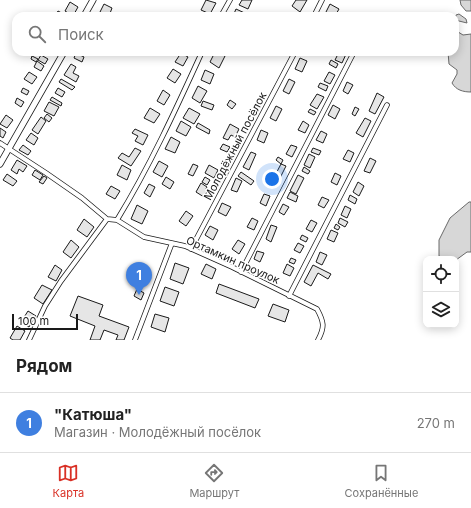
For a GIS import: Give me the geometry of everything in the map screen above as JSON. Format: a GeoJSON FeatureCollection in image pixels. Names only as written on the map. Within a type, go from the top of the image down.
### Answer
{"type":"FeatureCollection","features":[{"type":"Feature","properties":{"kind":"street"},"geometry":{"type":"LineString","coordinates":[[86,12],[94,0]]}},
{"type":"Feature","properties":{"kind":"street"},"geometry":{"type":"LineString","coordinates":[[223,12],[230,0]]}},
{"type":"Feature","properties":{"kind":"street"},"geometry":{"type":"LineString","coordinates":[[316,12],[322,0]]}},
{"type":"Feature","properties":{"kind":"street"},"geometry":{"type":"LineString","coordinates":[[0,164],[62,56]]}},
{"type":"Feature","properties":{"kind":"street"},"geometry":{"type":"LineString","coordinates":[[117,220],[133,195],[165,132],[200,56]]}},
{"type":"Feature","properties":{"kind":"street","name":"Молодёжный посёлок"},"geometry":{"type":"LineString","coordinates":[[191,249],[293,56]]}},
{"type":"Feature","properties":{"kind":"street"},"geometry":{"type":"LineString","coordinates":[[241,272],[352,56]]}},
{"type":"Feature","properties":{"kind":"street"},"geometry":{"type":"LineString","coordinates":[[289,296],[387,106]]}},
{"type":"Feature","properties":{"kind":"street"},"geometry":{"type":"LineString","coordinates":[[0,144],[82,198],[107,219],[60,281],[45,306],[29,340]]}},
{"type":"Feature","properties":{"kind":"street","name":"Ортамкин проулок"},"geometry":{"type":"LineString","coordinates":[[107,219],[117,220],[144,238],[172,243],[191,249],[317,309],[323,319],[323,330],[318,340]]}},
{"type":"Feature","properties":{"kind":"street"},"geometry":{"type":"LineString","coordinates":[[136,340],[172,243]]}},
{"type":"Feature","properties":{"kind":"shaded area"},"geometry":{"type":"Polygon","coordinates":[[[460,0],[471,0],[471,11],[466,11],[461,5],[460,0]]]}},
{"type":"Feature","properties":{"kind":"shaded area"},"geometry":{"type":"Polygon","coordinates":[[[459,14],[466,19],[467,23],[459,21],[459,14]]]}},
{"type":"Feature","properties":{"kind":"shaded area"},"geometry":{"type":"Polygon","coordinates":[[[459,32],[463,35],[471,34],[471,92],[460,90],[452,83],[457,74],[457,70],[449,64],[448,56],[459,56],[459,32]]]}},
{"type":"Feature","properties":{"kind":"shaded area"},"geometry":{"type":"Polygon","coordinates":[[[469,202],[471,202],[471,252],[467,252],[459,258],[459,256],[439,256],[439,240],[450,218],[469,202]]]}},
{"type":"Feature","properties":{"kind":"building"},"geometry":{"type":"Polygon","coordinates":[[[206,0],[216,3],[211,12],[201,10],[206,0]]]}},
{"type":"Feature","properties":{"kind":"building"},"geometry":{"type":"Polygon","coordinates":[[[242,0],[252,0],[248,9],[239,5],[242,0]]]}},
{"type":"Feature","properties":{"kind":"building"},"geometry":{"type":"Polygon","coordinates":[[[296,0],[307,0],[300,12],[292,6],[296,0]]]}},
{"type":"Feature","properties":{"kind":"building"},"geometry":{"type":"Polygon","coordinates":[[[70,2],[78,7],[75,12],[65,11],[70,2]]]}},
{"type":"Feature","properties":{"kind":"building"},"geometry":{"type":"Polygon","coordinates":[[[104,4],[112,8],[110,12],[100,12],[104,4]]]}},
{"type":"Feature","properties":{"kind":"building"},"geometry":{"type":"Polygon","coordinates":[[[330,4],[339,9],[337,12],[326,12],[330,4]]]}},
{"type":"Feature","properties":{"kind":"building"},"geometry":{"type":"Polygon","coordinates":[[[236,9],[242,12],[235,12],[236,9]]]}},
{"type":"Feature","properties":{"kind":"building"},"geometry":{"type":"Polygon","coordinates":[[[32,56],[38,59],[36,62],[31,59],[32,56]]]}},
{"type":"Feature","properties":{"kind":"building"},"geometry":{"type":"Polygon","coordinates":[[[40,56],[48,59],[45,64],[38,60],[40,56]]]}},
{"type":"Feature","properties":{"kind":"building"},"geometry":{"type":"Polygon","coordinates":[[[75,56],[84,57],[82,62],[74,58],[75,56]]]}},
{"type":"Feature","properties":{"kind":"building"},"geometry":{"type":"Polygon","coordinates":[[[179,56],[188,57],[183,66],[175,62],[179,56]]]}},
{"type":"Feature","properties":{"kind":"building"},"geometry":{"type":"Polygon","coordinates":[[[213,56],[225,56],[219,68],[210,62],[213,56]]]}},
{"type":"Feature","properties":{"kind":"building"},"geometry":{"type":"Polygon","coordinates":[[[337,56],[345,56],[342,63],[335,60],[337,56]]]}},
{"type":"Feature","properties":{"kind":"building"},"geometry":{"type":"Polygon","coordinates":[[[300,58],[307,61],[302,72],[295,69],[300,58]]]}},
{"type":"Feature","properties":{"kind":"building"},"geometry":{"type":"Polygon","coordinates":[[[331,60],[338,64],[336,68],[329,64],[331,60]]]}},
{"type":"Feature","properties":{"kind":"building"},"geometry":{"type":"Polygon","coordinates":[[[37,61],[44,66],[41,71],[34,67],[37,61]]]}},
{"type":"Feature","properties":{"kind":"building"},"geometry":{"type":"Polygon","coordinates":[[[71,64],[76,67],[73,73],[79,76],[76,82],[64,75],[71,64]]]}},
{"type":"Feature","properties":{"kind":"building"},"geometry":{"type":"Polygon","coordinates":[[[173,69],[181,74],[175,83],[167,78],[173,69]]]}},
{"type":"Feature","properties":{"kind":"building"},"geometry":{"type":"Polygon","coordinates":[[[205,70],[214,74],[210,84],[201,80],[205,70]]]}},
{"type":"Feature","properties":{"kind":"building"},"geometry":{"type":"Polygon","coordinates":[[[29,72],[37,77],[32,84],[24,79],[29,72]]]}},
{"type":"Feature","properties":{"kind":"building"},"geometry":{"type":"Polygon","coordinates":[[[329,72],[335,75],[330,84],[324,81],[329,72]]]}},
{"type":"Feature","properties":{"kind":"building"},"geometry":{"type":"Polygon","coordinates":[[[61,79],[75,87],[72,90],[59,82],[61,79]]]}},
{"type":"Feature","properties":{"kind":"building"},"geometry":{"type":"Polygon","coordinates":[[[289,79],[295,82],[289,94],[283,91],[289,79]]]}},
{"type":"Feature","properties":{"kind":"building"},"geometry":{"type":"Polygon","coordinates":[[[347,82],[353,85],[348,94],[343,91],[347,82]]]}},
{"type":"Feature","properties":{"kind":"building"},"geometry":{"type":"Polygon","coordinates":[[[320,83],[328,86],[326,91],[318,87],[320,83]]]}},
{"type":"Feature","properties":{"kind":"building"},"geometry":{"type":"Polygon","coordinates":[[[198,86],[207,91],[200,103],[192,98],[198,86]]]}},
{"type":"Feature","properties":{"kind":"building"},"geometry":{"type":"Polygon","coordinates":[[[23,88],[29,91],[27,95],[21,92],[23,88]]]}},
{"type":"Feature","properties":{"kind":"building"},"geometry":{"type":"Polygon","coordinates":[[[58,88],[65,92],[62,97],[55,93],[58,88]]]}},
{"type":"Feature","properties":{"kind":"building"},"geometry":{"type":"Polygon","coordinates":[[[163,90],[170,95],[164,105],[157,101],[163,90]]]}},
{"type":"Feature","properties":{"kind":"building"},"geometry":{"type":"Polygon","coordinates":[[[377,93],[384,97],[375,114],[369,111],[377,93]]]}},
{"type":"Feature","properties":{"kind":"building"},"geometry":{"type":"Polygon","coordinates":[[[317,94],[324,97],[317,109],[310,105],[317,94]]]}},
{"type":"Feature","properties":{"kind":"building"},"geometry":{"type":"Polygon","coordinates":[[[52,97],[62,103],[61,106],[50,100],[52,97]]]}},
{"type":"Feature","properties":{"kind":"building"},"geometry":{"type":"Polygon","coordinates":[[[17,98],[24,102],[21,107],[15,103],[17,98]]]}},
{"type":"Feature","properties":{"kind":"building"},"geometry":{"type":"Polygon","coordinates":[[[230,100],[236,104],[232,109],[227,105],[230,100]]]}},
{"type":"Feature","properties":{"kind":"building"},"geometry":{"type":"Polygon","coordinates":[[[203,101],[214,105],[212,110],[201,106],[203,101]]]}},
{"type":"Feature","properties":{"kind":"building"},"geometry":{"type":"Polygon","coordinates":[[[49,102],[59,107],[54,116],[44,111],[49,102]]]}},
{"type":"Feature","properties":{"kind":"building"},"geometry":{"type":"Polygon","coordinates":[[[333,105],[340,109],[335,119],[328,115],[333,105]]]}},
{"type":"Feature","properties":{"kind":"building"},"geometry":{"type":"Polygon","coordinates":[[[276,106],[282,109],[276,121],[270,118],[276,106]]]}},
{"type":"Feature","properties":{"kind":"building"},"geometry":{"type":"Polygon","coordinates":[[[355,107],[359,109],[355,116],[352,114],[355,107]]]}},
{"type":"Feature","properties":{"kind":"building"},"geometry":{"type":"Polygon","coordinates":[[[150,108],[160,114],[154,123],[144,118],[150,108]]]}},
{"type":"Feature","properties":{"kind":"building"},"geometry":{"type":"Polygon","coordinates":[[[189,108],[200,114],[194,124],[183,118],[189,108]]]}},
{"type":"Feature","properties":{"kind":"building"},"geometry":{"type":"Polygon","coordinates":[[[310,109],[316,112],[314,115],[308,112],[310,109]]]}},
{"type":"Feature","properties":{"kind":"building"},"geometry":{"type":"Polygon","coordinates":[[[47,114],[52,118],[49,122],[44,118],[47,114]]]}},
{"type":"Feature","properties":{"kind":"building"},"geometry":{"type":"Polygon","coordinates":[[[6,115],[13,120],[7,128],[0,124],[6,115]]]}},
{"type":"Feature","properties":{"kind":"building"},"geometry":{"type":"Polygon","coordinates":[[[41,117],[46,121],[38,134],[32,130],[41,117]]]}},
{"type":"Feature","properties":{"kind":"building"},"geometry":{"type":"Polygon","coordinates":[[[365,118],[371,121],[363,137],[356,133],[365,118]]]}},
{"type":"Feature","properties":{"kind":"building"},"geometry":{"type":"Polygon","coordinates":[[[181,121],[191,127],[186,136],[176,131],[181,121]]]}},
{"type":"Feature","properties":{"kind":"building"},"geometry":{"type":"Polygon","coordinates":[[[303,121],[309,125],[305,133],[298,130],[303,121]]]}},
{"type":"Feature","properties":{"kind":"building"},"geometry":{"type":"Polygon","coordinates":[[[198,123],[210,130],[209,134],[196,127],[198,123]]]}},
{"type":"Feature","properties":{"kind":"building"},"geometry":{"type":"Polygon","coordinates":[[[230,124],[239,129],[235,137],[231,135],[228,140],[223,138],[230,124]]]}},
{"type":"Feature","properties":{"kind":"building"},"geometry":{"type":"Polygon","coordinates":[[[0,128],[6,132],[3,138],[0,136],[0,128]]]}},
{"type":"Feature","properties":{"kind":"building"},"geometry":{"type":"Polygon","coordinates":[[[135,129],[148,135],[143,145],[135,141],[138,136],[132,133],[135,129]]]}},
{"type":"Feature","properties":{"kind":"building"},"geometry":{"type":"Polygon","coordinates":[[[261,130],[268,133],[264,143],[257,140],[261,130]]]}},
{"type":"Feature","properties":{"kind":"building"},"geometry":{"type":"Polygon","coordinates":[[[321,131],[327,134],[323,143],[316,140],[321,131]]]}},
{"type":"Feature","properties":{"kind":"building"},"geometry":{"type":"Polygon","coordinates":[[[31,133],[38,138],[34,145],[26,140],[31,133]]]}},
{"type":"Feature","properties":{"kind":"building"},"geometry":{"type":"Polygon","coordinates":[[[171,137],[180,142],[175,153],[165,149],[171,137]]]}},
{"type":"Feature","properties":{"kind":"building"},"geometry":{"type":"Polygon","coordinates":[[[223,144],[230,147],[227,152],[220,149],[223,144]]]}},
{"type":"Feature","properties":{"kind":"building"},"geometry":{"type":"Polygon","coordinates":[[[23,145],[31,151],[28,155],[19,150],[23,145]]]}},
{"type":"Feature","properties":{"kind":"building"},"geometry":{"type":"Polygon","coordinates":[[[291,145],[297,147],[292,157],[286,154],[291,145]]]}},
{"type":"Feature","properties":{"kind":"building"},"geometry":{"type":"Polygon","coordinates":[[[135,148],[141,151],[131,166],[118,158],[122,153],[129,157],[135,148]]]}},
{"type":"Feature","properties":{"kind":"building"},"geometry":{"type":"Polygon","coordinates":[[[313,148],[321,151],[319,155],[311,152],[313,148]]]}},
{"type":"Feature","properties":{"kind":"building"},"geometry":{"type":"Polygon","coordinates":[[[348,150],[354,153],[350,162],[343,159],[348,150]]]}},
{"type":"Feature","properties":{"kind":"building"},"geometry":{"type":"Polygon","coordinates":[[[251,152],[256,154],[249,170],[243,167],[251,152]]]}},
{"type":"Feature","properties":{"kind":"building"},"geometry":{"type":"Polygon","coordinates":[[[309,154],[315,157],[310,168],[304,165],[309,154]]]}},
{"type":"Feature","properties":{"kind":"building"},"geometry":{"type":"Polygon","coordinates":[[[278,157],[283,160],[281,164],[276,160],[278,157]]]}},
{"type":"Feature","properties":{"kind":"building"},"geometry":{"type":"Polygon","coordinates":[[[370,158],[376,161],[370,173],[364,171],[370,158]]]}},
{"type":"Feature","properties":{"kind":"building"},"geometry":{"type":"Polygon","coordinates":[[[17,160],[27,166],[23,172],[19,169],[17,174],[11,170],[17,160]]]}},
{"type":"Feature","properties":{"kind":"building"},"geometry":{"type":"Polygon","coordinates":[[[159,161],[168,166],[162,177],[153,172],[159,161]]]}},
{"type":"Feature","properties":{"kind":"building"},"geometry":{"type":"Polygon","coordinates":[[[193,164],[198,166],[193,176],[188,174],[193,164]]]}},
{"type":"Feature","properties":{"kind":"building"},"geometry":{"type":"Polygon","coordinates":[[[281,164],[286,166],[276,186],[271,183],[281,164]]]}},
{"type":"Feature","properties":{"kind":"building"},"geometry":{"type":"Polygon","coordinates":[[[122,165],[131,170],[127,180],[117,175],[122,165]]]}},
{"type":"Feature","properties":{"kind":"building"},"geometry":{"type":"Polygon","coordinates":[[[209,165],[218,170],[214,178],[205,173],[209,165]]]}},
{"type":"Feature","properties":{"kind":"building"},"geometry":{"type":"Polygon","coordinates":[[[304,167],[310,171],[308,174],[302,171],[304,167]]]}},
{"type":"Feature","properties":{"kind":"building"},"geometry":{"type":"Polygon","coordinates":[[[35,170],[43,175],[40,180],[32,175],[35,170]]]}},
{"type":"Feature","properties":{"kind":"building"},"geometry":{"type":"Polygon","coordinates":[[[241,172],[254,181],[251,185],[238,176],[241,172]]]}},
{"type":"Feature","properties":{"kind":"building"},"geometry":{"type":"Polygon","coordinates":[[[335,173],[341,176],[337,185],[331,182],[335,173]]]}},
{"type":"Feature","properties":{"kind":"building"},"geometry":{"type":"Polygon","coordinates":[[[7,174],[17,181],[13,186],[3,180],[7,174]]]}},
{"type":"Feature","properties":{"kind":"building"},"geometry":{"type":"Polygon","coordinates":[[[298,175],[304,178],[296,194],[290,191],[298,175]]]}},
{"type":"Feature","properties":{"kind":"building"},"geometry":{"type":"Polygon","coordinates":[[[44,176],[47,178],[43,184],[39,182],[44,176]]]}},
{"type":"Feature","properties":{"kind":"building"},"geometry":{"type":"Polygon","coordinates":[[[166,177],[174,182],[170,189],[162,184],[166,177]]]}},
{"type":"Feature","properties":{"kind":"building"},"geometry":{"type":"Polygon","coordinates":[[[205,177],[210,180],[207,185],[202,182],[205,177]]]}},
{"type":"Feature","properties":{"kind":"building"},"geometry":{"type":"Polygon","coordinates":[[[236,178],[242,181],[237,192],[231,190],[236,178]]]}},
{"type":"Feature","properties":{"kind":"building"},"geometry":{"type":"Polygon","coordinates":[[[358,182],[364,186],[359,196],[353,192],[358,182]]]}},
{"type":"Feature","properties":{"kind":"building"},"geometry":{"type":"Polygon","coordinates":[[[201,183],[207,187],[206,189],[208,190],[204,197],[196,192],[201,183]]]}},
{"type":"Feature","properties":{"kind":"building"},"geometry":{"type":"Polygon","coordinates":[[[149,184],[155,187],[150,197],[144,193],[149,184]]]}},
{"type":"Feature","properties":{"kind":"building"},"geometry":{"type":"Polygon","coordinates":[[[111,186],[120,191],[115,199],[106,194],[111,186]]]}},
{"type":"Feature","properties":{"kind":"building"},"geometry":{"type":"Polygon","coordinates":[[[290,192],[298,196],[296,202],[287,198],[290,192]]]}},
{"type":"Feature","properties":{"kind":"building"},"geometry":{"type":"Polygon","coordinates":[[[264,194],[270,196],[266,206],[260,203],[264,194]]]}},
{"type":"Feature","properties":{"kind":"building"},"geometry":{"type":"Polygon","coordinates":[[[350,195],[357,199],[355,204],[348,200],[350,195]]]}},
{"type":"Feature","properties":{"kind":"building"},"geometry":{"type":"Polygon","coordinates":[[[322,197],[329,200],[324,208],[318,205],[322,197]]]}},
{"type":"Feature","properties":{"kind":"building"},"geometry":{"type":"Polygon","coordinates":[[[222,203],[231,207],[226,216],[218,212],[222,203]]]}},
{"type":"Feature","properties":{"kind":"building"},"geometry":{"type":"Polygon","coordinates":[[[283,204],[289,207],[284,215],[279,212],[283,204]]]}},
{"type":"Feature","properties":{"kind":"building"},"geometry":{"type":"Polygon","coordinates":[[[137,205],[148,211],[142,224],[131,219],[137,205]]]}},
{"type":"Feature","properties":{"kind":"building"},"geometry":{"type":"Polygon","coordinates":[[[345,206],[351,209],[347,218],[341,215],[345,206]]]}},
{"type":"Feature","properties":{"kind":"building"},"geometry":{"type":"Polygon","coordinates":[[[186,211],[193,216],[186,226],[179,221],[186,211]]]}},
{"type":"Feature","properties":{"kind":"building"},"geometry":{"type":"Polygon","coordinates":[[[252,218],[258,221],[254,230],[247,227],[252,218]]]}},
{"type":"Feature","properties":{"kind":"building"},"geometry":{"type":"Polygon","coordinates":[[[340,218],[348,222],[345,227],[338,223],[340,218]]]}},
{"type":"Feature","properties":{"kind":"building"},"geometry":{"type":"Polygon","coordinates":[[[84,219],[94,227],[87,237],[77,230],[84,219]]]}},
{"type":"Feature","properties":{"kind":"building"},"geometry":{"type":"Polygon","coordinates":[[[311,220],[317,223],[312,232],[306,229],[311,220]]]}},
{"type":"Feature","properties":{"kind":"building"},"geometry":{"type":"Polygon","coordinates":[[[336,224],[340,227],[338,230],[334,228],[336,224]]]}},
{"type":"Feature","properties":{"kind":"building"},"geometry":{"type":"Polygon","coordinates":[[[271,225],[277,227],[271,242],[266,239],[271,225]]]}},
{"type":"Feature","properties":{"kind":"building"},"geometry":{"type":"Polygon","coordinates":[[[210,226],[218,230],[213,240],[205,235],[210,226]]]}},
{"type":"Feature","properties":{"kind":"building"},"geometry":{"type":"Polygon","coordinates":[[[331,230],[338,233],[334,242],[327,239],[331,230]]]}},
{"type":"Feature","properties":{"kind":"building"},"geometry":{"type":"Polygon","coordinates":[[[302,235],[308,238],[306,242],[300,239],[302,235]]]}},
{"type":"Feature","properties":{"kind":"building"},"geometry":{"type":"Polygon","coordinates":[[[71,240],[79,247],[71,258],[63,252],[71,240]]]}},
{"type":"Feature","properties":{"kind":"building"},"geometry":{"type":"Polygon","coordinates":[[[238,240],[245,244],[239,254],[232,249],[238,240]]]}},
{"type":"Feature","properties":{"kind":"building"},"geometry":{"type":"Polygon","coordinates":[[[298,243],[304,246],[300,253],[294,250],[298,243]]]}},
{"type":"Feature","properties":{"kind":"building"},"geometry":{"type":"Polygon","coordinates":[[[257,251],[264,253],[260,262],[254,259],[257,251]]]}},
{"type":"Feature","properties":{"kind":"building"},"geometry":{"type":"Polygon","coordinates":[[[320,252],[327,255],[322,265],[316,262],[320,252]]]}},
{"type":"Feature","properties":{"kind":"building"},"geometry":{"type":"Polygon","coordinates":[[[291,258],[296,260],[294,264],[289,262],[291,258]]]}},
{"type":"Feature","properties":{"kind":"building"},"geometry":{"type":"Polygon","coordinates":[[[175,263],[189,268],[183,284],[170,279],[175,263]]]}},
{"type":"Feature","properties":{"kind":"building"},"geometry":{"type":"Polygon","coordinates":[[[206,264],[216,269],[212,279],[201,274],[206,264]]]}},
{"type":"Feature","properties":{"kind":"building"},"geometry":{"type":"Polygon","coordinates":[[[287,264],[294,268],[290,276],[283,273],[287,264]]]}},
{"type":"Feature","properties":{"kind":"building"},"geometry":{"type":"Polygon","coordinates":[[[55,265],[62,270],[56,281],[48,277],[55,265]]]}},
{"type":"Feature","properties":{"kind":"building"},"geometry":{"type":"Polygon","coordinates":[[[313,265],[331,274],[328,279],[318,273],[311,286],[304,282],[313,265]]]}},
{"type":"Feature","properties":{"kind":"building"},"geometry":{"type":"Polygon","coordinates":[[[219,284],[259,299],[255,308],[216,293],[219,284]]]}},
{"type":"Feature","properties":{"kind":"building"},"geometry":{"type":"Polygon","coordinates":[[[42,285],[52,290],[43,304],[34,298],[42,285]]]}},
{"type":"Feature","properties":{"kind":"building"},"geometry":{"type":"Polygon","coordinates":[[[165,287],[179,292],[174,306],[160,301],[165,287]]]}},
{"type":"Feature","properties":{"kind":"building"},"geometry":{"type":"Polygon","coordinates":[[[137,289],[144,293],[141,300],[134,296],[137,289]]]}},
{"type":"Feature","properties":{"kind":"building"},"geometry":{"type":"Polygon","coordinates":[[[78,296],[103,305],[99,316],[129,327],[124,340],[116,340],[118,335],[104,330],[100,340],[90,340],[95,326],[70,316],[78,296]]]}},
{"type":"Feature","properties":{"kind":"building"},"geometry":{"type":"Polygon","coordinates":[[[273,304],[289,310],[285,322],[268,316],[273,304]]]}},
{"type":"Feature","properties":{"kind":"building"},"geometry":{"type":"Polygon","coordinates":[[[28,311],[36,316],[29,327],[21,322],[28,311]]]}},
{"type":"Feature","properties":{"kind":"building"},"geometry":{"type":"Polygon","coordinates":[[[155,314],[169,318],[165,332],[151,327],[155,314]]]}},
{"type":"Feature","properties":{"kind":"building"},"geometry":{"type":"Polygon","coordinates":[[[17,326],[25,331],[20,340],[13,340],[10,338],[17,326]]]}},
{"type":"Feature","properties":{"kind":"place","name":"\"Катюша\""},"geometry":{"type":"Point","coordinates":[139,295]}}]}
